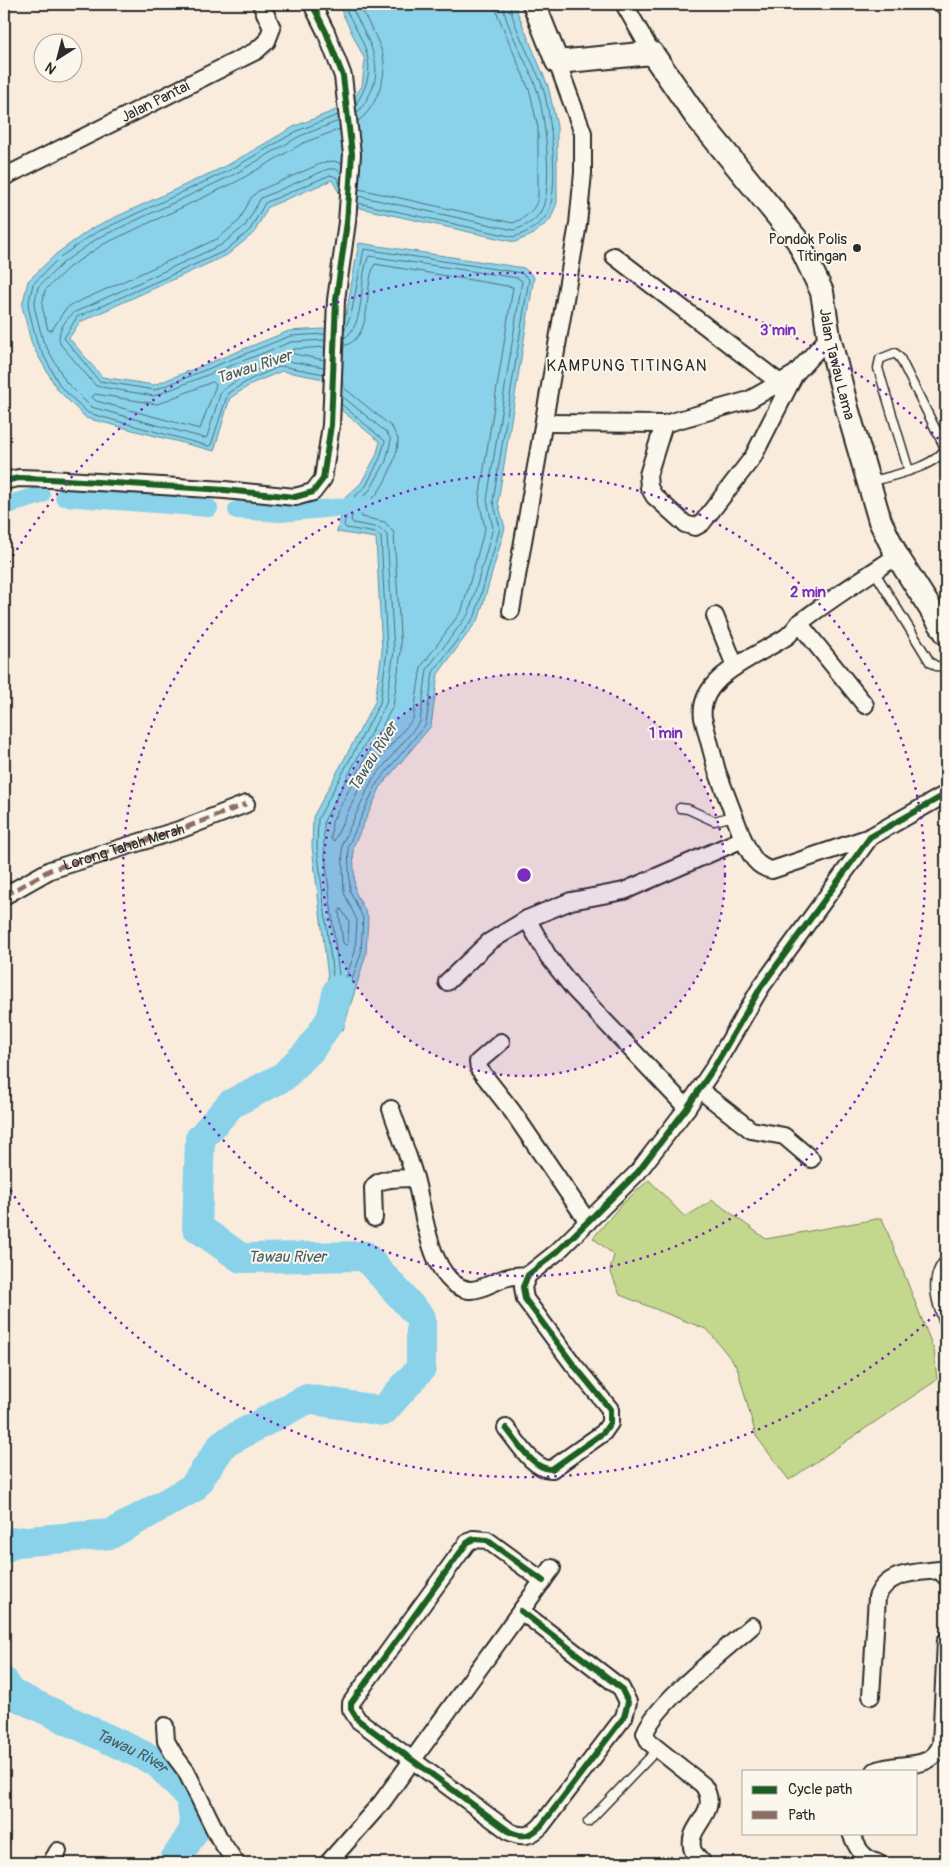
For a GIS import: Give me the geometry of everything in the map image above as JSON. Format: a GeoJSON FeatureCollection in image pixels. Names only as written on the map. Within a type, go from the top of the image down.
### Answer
{"type":"FeatureCollection","features":[{"type":"Feature","properties":{"kind":"street","name":"Jalan Pantai"},"geometry":{"type":"LineString","coordinates":[[4,177],[256,51],[267,41],[272,28],[261,4]]}},
{"type":"Feature","properties":{"kind":"street"},"geometry":{"type":"LineString","coordinates":[[4,481],[19,478],[50,479],[225,490],[295,497],[313,492],[323,479],[331,425],[336,300],[347,222],[352,154],[343,76],[326,32],[312,4]]}},
{"type":"Feature","properties":{"kind":"street"},"geometry":{"type":"LineString","coordinates":[[511,611],[578,224],[583,173],[583,133],[534,4]]}},
{"type":"Feature","properties":{"kind":"street"},"geometry":{"type":"LineString","coordinates":[[557,62],[652,53],[624,4]]}},
{"type":"Feature","properties":{"kind":"street"},"geometry":{"type":"LineString","coordinates":[[942,4],[946,7]]}},
{"type":"Feature","properties":{"kind":"street","name":"Jalan Tawau Lama"},"geometry":{"type":"LineString","coordinates":[[652,53],[695,115],[798,241],[822,292],[829,337],[880,521],[897,556],[946,633]]}},
{"type":"Feature","properties":{"kind":"street"},"geometry":{"type":"LineString","coordinates":[[614,256],[780,384]]}},
{"type":"Feature","properties":{"kind":"street"},"geometry":{"type":"LineString","coordinates":[[545,423],[664,424],[749,400],[795,374],[829,337]]}},
{"type":"Feature","properties":{"kind":"street"},"geometry":{"type":"LineString","coordinates":[[664,424],[648,475],[649,487],[654,496],[685,524],[695,527],[702,523],[753,457],[795,374]]}},
{"type":"Feature","properties":{"kind":"street"},"geometry":{"type":"LineString","coordinates":[[897,556],[799,623],[785,638],[735,666],[708,693],[702,710],[717,771],[734,816],[754,860],[763,868],[772,870],[870,837],[946,794]]}},
{"type":"Feature","properties":{"kind":"street"},"geometry":{"type":"LineString","coordinates":[[715,616],[735,666]]}},
{"type":"Feature","properties":{"kind":"street"},"geometry":{"type":"LineString","coordinates":[[799,623],[865,705]]}},
{"type":"Feature","properties":{"kind":"street","name":"Lorong Tanah Merah"},"geometry":{"type":"LineString","coordinates":[[4,896],[50,870],[182,829],[246,804]]}},
{"type":"Feature","properties":{"kind":"street"},"geometry":{"type":"LineString","coordinates":[[506,1428],[538,1465],[545,1469],[552,1469],[603,1433],[610,1423],[610,1409],[573,1364],[525,1299],[523,1287],[528,1276],[557,1252],[637,1173],[700,1090],[761,987],[870,837]]}},
{"type":"Feature","properties":{"kind":"street"},"geometry":{"type":"LineString","coordinates":[[447,982],[489,942],[526,919],[571,901],[624,891],[743,839]]}},
{"type":"Feature","properties":{"kind":"street"},"geometry":{"type":"LineString","coordinates":[[526,919],[548,956],[574,989],[687,1108]]}},
{"type":"Feature","properties":{"kind":"street"},"geometry":{"type":"LineString","coordinates":[[501,1042],[478,1062],[479,1069],[512,1111],[588,1222]]}},
{"type":"Feature","properties":{"kind":"street"},"geometry":{"type":"LineString","coordinates":[[700,1090],[751,1130],[784,1136],[811,1159]]}},
{"type":"Feature","properties":{"kind":"street"},"geometry":{"type":"LineString","coordinates":[[391,1109],[415,1178],[427,1235],[434,1255],[459,1287],[472,1290],[510,1276],[528,1276]]}},
{"type":"Feature","properties":{"kind":"street"},"geometry":{"type":"LineString","coordinates":[[374,1218],[373,1188],[375,1184],[380,1181],[415,1178]]}},
{"type":"Feature","properties":{"kind":"street"},"geometry":{"type":"LineString","coordinates":[[328,1863],[382,1802],[412,1760],[520,1611],[547,1574],[486,1540],[473,1539],[463,1548],[351,1703],[354,1715],[412,1760],[510,1832],[525,1836],[534,1833],[541,1826],[624,1716],[628,1702],[620,1688],[520,1611]]}},
{"type":"Feature","properties":{"kind":"street"},"geometry":{"type":"LineString","coordinates":[[871,1696],[877,1596],[881,1586],[902,1574],[939,1570],[946,1577]]}},
{"type":"Feature","properties":{"kind":"street"},"geometry":{"type":"LineString","coordinates":[[703,1863],[693,1851],[692,1840],[710,1805],[709,1794],[703,1785],[649,1742],[645,1733],[648,1724],[674,1696],[752,1626]]}},
{"type":"Feature","properties":{"kind":"street"},"geometry":{"type":"LineString","coordinates":[[881,1770],[927,1762],[937,1755],[942,1745],[946,1641]]}},
{"type":"Feature","properties":{"kind":"street"},"geometry":{"type":"LineString","coordinates":[[165,1726],[166,1741],[186,1771],[219,1838],[236,1863]]}},
{"type":"Feature","properties":{"kind":"street"},"geometry":{"type":"LineString","coordinates":[[852,1834],[862,1854],[878,1863]]}},
{"type":"Feature","properties":{"kind":"lane"},"geometry":{"type":"LineString","coordinates":[[868,483],[909,470],[936,460],[942,456],[946,448],[900,358],[895,353],[880,359],[878,368],[909,470]]}},
{"type":"Feature","properties":{"kind":"lane"},"geometry":{"type":"LineString","coordinates":[[874,571],[930,662],[936,666],[946,667]]}},
{"type":"Feature","properties":{"kind":"lane"},"geometry":{"type":"LineString","coordinates":[[680,808],[688,808],[714,821],[734,816]]}},
{"type":"Feature","properties":{"kind":"lane"},"geometry":{"type":"LineString","coordinates":[[946,1259],[941,1264],[935,1281],[935,1298],[946,1328]]}},
{"type":"Feature","properties":{"kind":"lane"},"geometry":{"type":"LineString","coordinates":[[588,1822],[658,1749]]}},
{"type":"Feature","properties":{"kind":"green space"},"geometry":{"type":"Polygon","coordinates":[[[649,1180],[685,1217],[713,1200],[766,1239],[882,1218],[934,1350],[937,1380],[789,1480],[756,1436],[737,1367],[708,1330],[620,1295],[610,1270],[614,1255],[593,1238],[621,1205],[649,1180]]]}},
{"type":"Feature","properties":{"kind":"water"},"geometry":{"type":"Polygon","coordinates":[[[338,4],[514,4],[548,86],[557,126],[557,203],[550,220],[532,235],[515,242],[346,205],[332,180],[268,207],[254,233],[227,255],[80,322],[69,338],[102,377],[154,385],[289,331],[341,328],[346,314],[359,243],[524,268],[534,277],[498,502],[505,528],[479,618],[438,674],[431,726],[381,786],[353,847],[355,891],[368,917],[366,954],[343,1030],[311,1028],[323,1004],[328,977],[312,847],[313,817],[375,702],[382,651],[376,538],[337,532],[345,498],[361,483],[376,456],[380,442],[323,395],[324,379],[282,371],[253,383],[230,398],[214,451],[86,418],[57,389],[32,345],[22,306],[28,281],[56,254],[92,228],[228,165],[295,126],[349,105],[362,86],[365,60],[338,4]]]}},
{"type":"Feature","properties":{"kind":"waterway"},"geometry":{"type":"LineString","coordinates":[[4,506],[41,495]]}},
{"type":"Feature","properties":{"kind":"waterway"},"geometry":{"type":"LineString","coordinates":[[64,497],[209,508]]}},
{"type":"Feature","properties":{"kind":"waterway"},"geometry":{"type":"LineString","coordinates":[[237,510],[280,513],[366,505]]}},
{"type":"Feature","properties":{"kind":"waterway","name":"Tawau River"},"geometry":{"type":"LineString","coordinates":[[4,1548],[16,1542],[111,1534],[193,1488],[223,1444],[307,1399],[383,1411],[421,1368],[421,1318],[365,1256],[241,1258],[197,1227],[200,1139],[231,1104],[283,1077],[310,1050],[331,1019],[338,990]]}},
{"type":"Feature","properties":{"kind":"waterway","name":"Tawau River"},"geometry":{"type":"LineString","coordinates":[[4,1682],[8,1692],[157,1762],[191,1798],[195,1829],[173,1863]]}},
{"type":"Feature","properties":{"kind":"marked path"},"geometry":{"type":"LineString","coordinates":[[4,896],[50,870],[182,829],[246,804]]}},
{"type":"Feature","properties":{"kind":"cycle path"},"geometry":{"type":"LineString","coordinates":[[4,481],[19,478],[50,479],[225,490],[295,497],[313,492],[323,479],[331,425],[336,300],[347,222],[352,154],[343,76],[326,32],[312,4]]}},
{"type":"Feature","properties":{"kind":"cycle path"},"geometry":{"type":"LineString","coordinates":[[506,1428],[532,1460],[545,1468],[552,1469],[603,1433],[610,1423],[610,1409],[573,1364],[525,1299],[523,1287],[528,1275],[557,1252],[637,1173],[687,1108],[713,1069],[761,987],[870,837],[946,794]]}},
{"type":"Feature","properties":{"kind":"cycle path"},"geometry":{"type":"LineString","coordinates":[[521,1611],[621,1688],[628,1702],[624,1717],[541,1826],[527,1835],[510,1832],[358,1720],[351,1709],[351,1703],[467,1543],[473,1539],[487,1540],[543,1581]]}},
{"type":"Feature","properties":{"kind":"place","name":"Pondok Polis Titingan"},"geometry":{"type":"Point","coordinates":[857,248]}},
{"type":"Feature","properties":{"kind":"district","name":"KAMPUNG TITINGAN"},"geometry":{"type":"Point","coordinates":[627,366]}}]}
